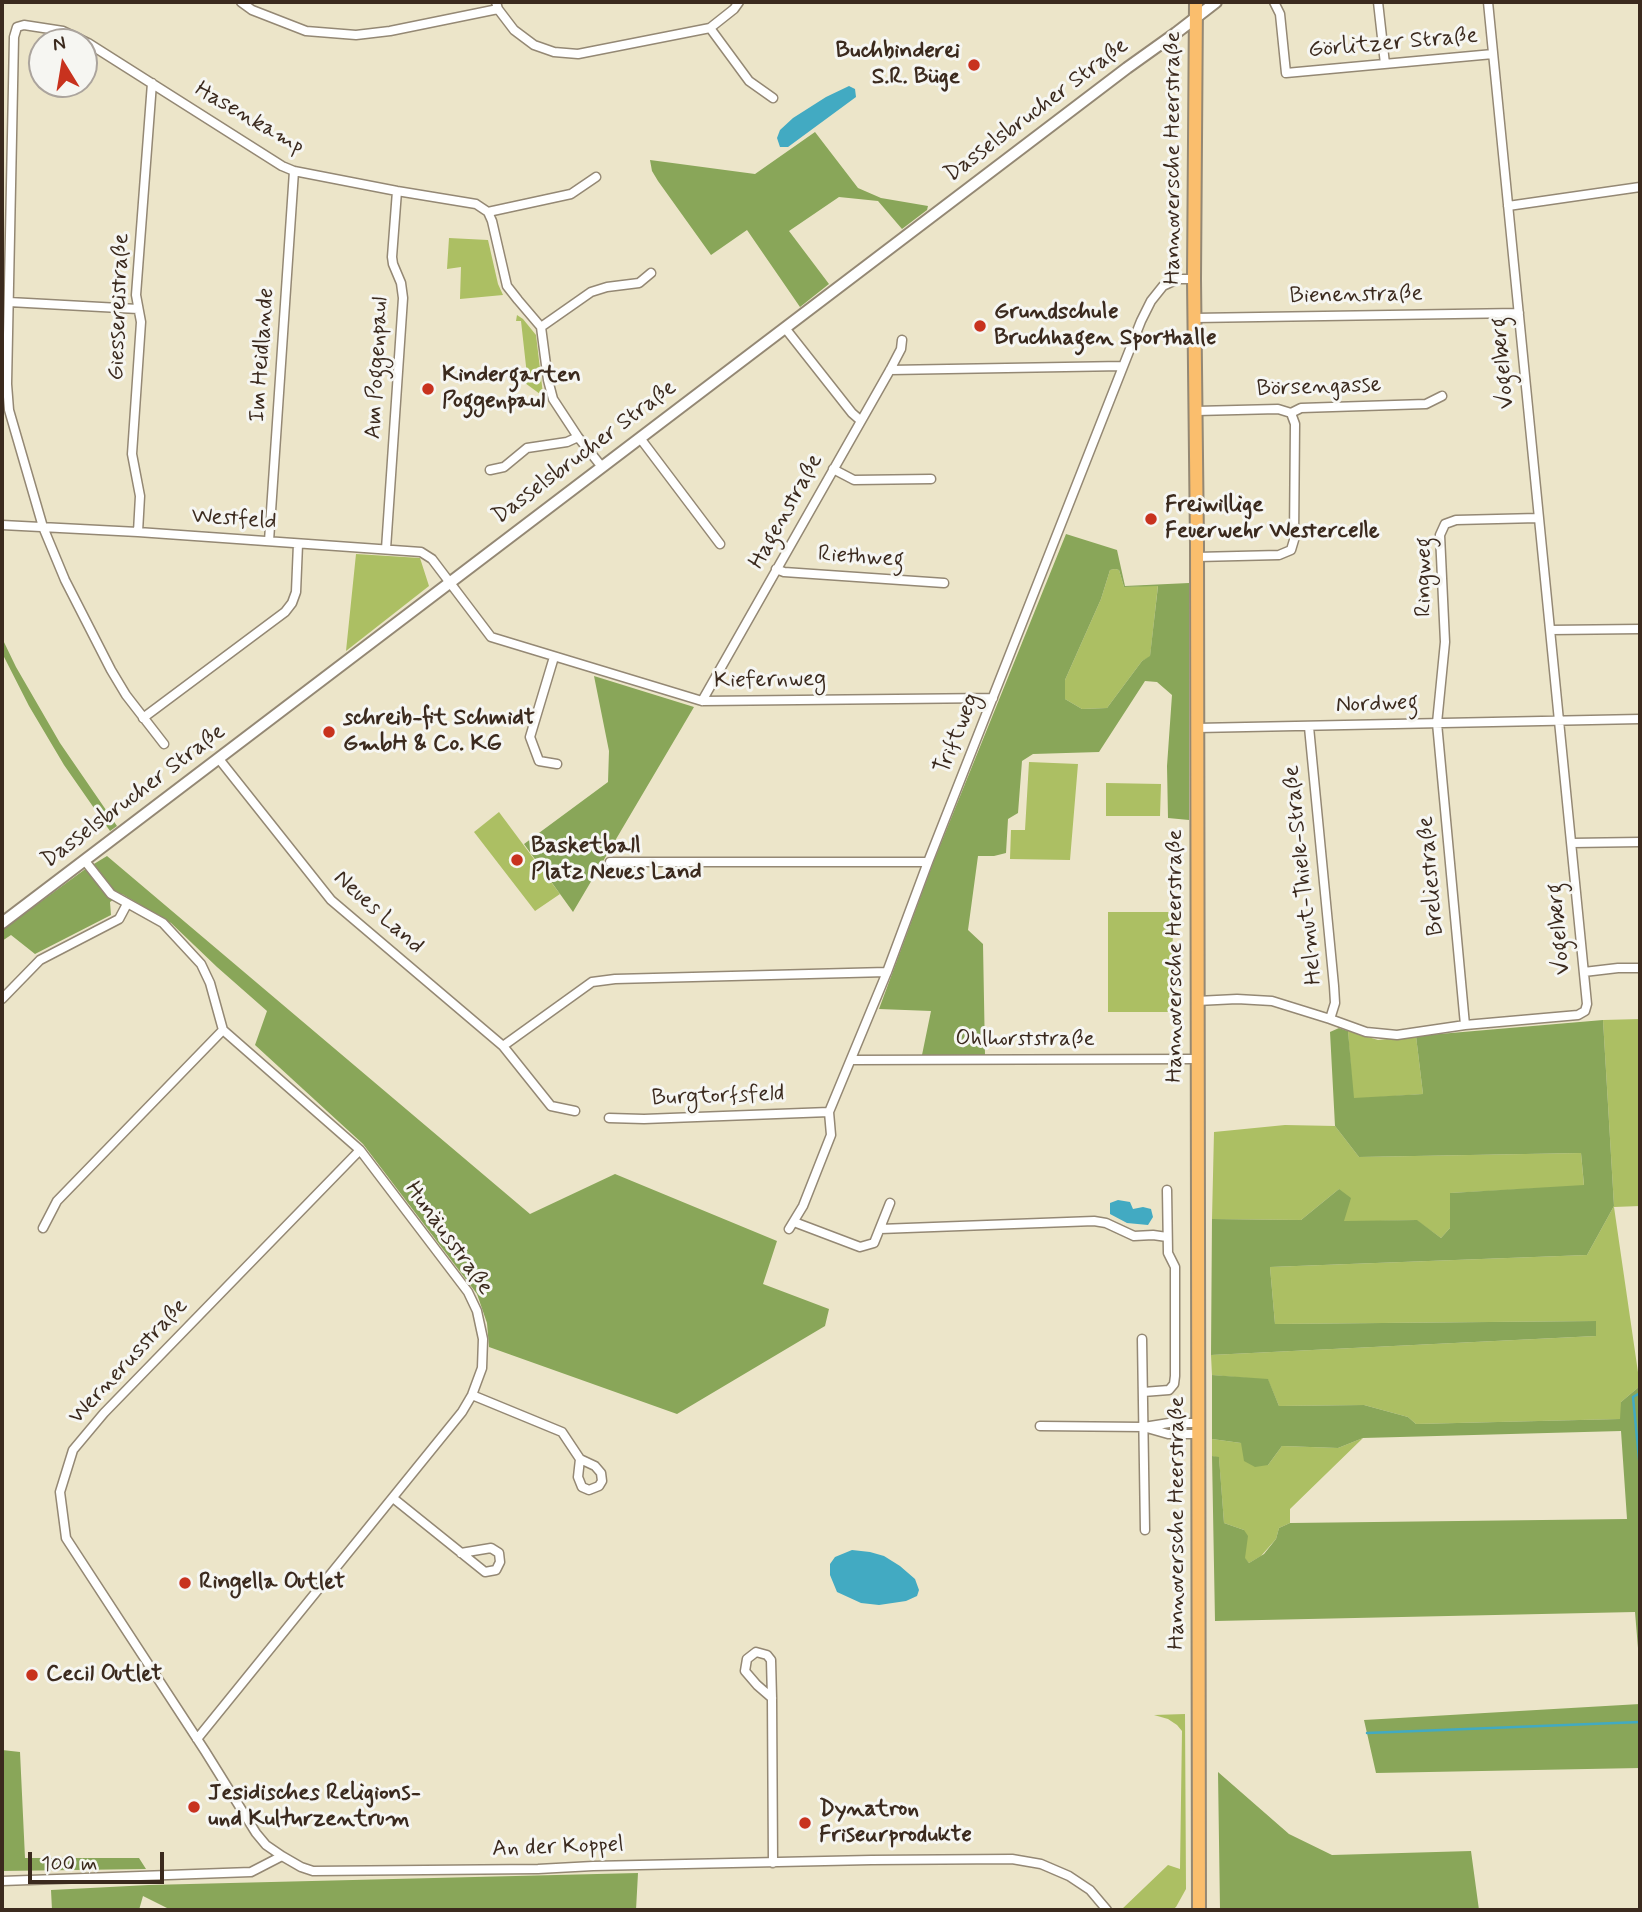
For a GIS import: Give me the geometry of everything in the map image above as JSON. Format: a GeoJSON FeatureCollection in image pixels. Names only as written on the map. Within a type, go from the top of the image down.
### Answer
{"type":"FeatureCollection","features":[{"type":"Feature","properties":{"kind":"main road","name":"Hannoversche Heerstraße"},"geometry":{"type":"LineString","coordinates":[[1196,2],[1194,318],[1197,557],[1199,1910]]}},
{"type":"Feature","properties":{"kind":"street"},"geometry":{"type":"LineString","coordinates":[[242,2],[252,10],[306,31],[356,35],[390,31],[497,6],[514,30],[534,45],[554,52],[578,54],[710,28],[739,2]]}},
{"type":"Feature","properties":{"kind":"street","name":"Dasselsbrucher Straße"},"geometry":{"type":"LineString","coordinates":[[2,923],[1216,2]]}},
{"type":"Feature","properties":{"kind":"street","name":"Görlitzer Straße"},"geometry":{"type":"LineString","coordinates":[[1273,2],[1280,14],[1286,73],[1493,54]]}},
{"type":"Feature","properties":{"kind":"street"},"geometry":{"type":"LineString","coordinates":[[1378,2],[1385,64]]}},
{"type":"Feature","properties":{"kind":"street","name":"Vogelberg"},"geometry":{"type":"LineString","coordinates":[[1465,1025],[1578,1015],[1584,1011],[1587,1004],[1488,2]]}},
{"type":"Feature","properties":{"kind":"street","name":"Hasenkamp"},"geometry":{"type":"LineString","coordinates":[[9,302],[14,37],[17,27],[24,25],[63,32],[88,43],[294,171],[476,204],[488,212]]}},
{"type":"Feature","properties":{"kind":"street"},"geometry":{"type":"LineString","coordinates":[[710,28],[749,81],[772,98]]}},
{"type":"Feature","properties":{"kind":"street","name":"Giessereistraße"},"geometry":{"type":"LineString","coordinates":[[138,532],[140,496],[132,454],[141,322],[136,295],[152,83]]}},
{"type":"Feature","properties":{"kind":"street","name":"Im Heidlande"},"geometry":{"type":"LineString","coordinates":[[270,541],[294,171]]}},
{"type":"Feature","properties":{"kind":"street"},"geometry":{"type":"LineString","coordinates":[[596,177],[571,194],[488,212],[507,285],[541,327],[553,398],[578,437],[603,467]]}},
{"type":"Feature","properties":{"kind":"street"},"geometry":{"type":"LineString","coordinates":[[1508,206],[1640,187]]}},
{"type":"Feature","properties":{"kind":"street","name":"Am Poggenpaul"},"geometry":{"type":"LineString","coordinates":[[386,549],[403,298],[392,257],[397,191]]}},
{"type":"Feature","properties":{"kind":"street"},"geometry":{"type":"LineString","coordinates":[[541,327],[590,292],[639,283],[651,272]]}},
{"type":"Feature","properties":{"kind":"street","name":"Triftweg"},"geometry":{"type":"LineString","coordinates":[[880,1229],[874,1243],[860,1247],[792,1226],[803,1206],[831,1135],[829,1112],[887,972],[1140,321],[1163,286],[1178,279],[1194,279]]}},
{"type":"Feature","properties":{"kind":"street"},"geometry":{"type":"LineString","coordinates":[[138,309],[9,302],[7,384],[9,410],[43,527],[65,580],[125,695],[164,744]]}},
{"type":"Feature","properties":{"kind":"street","name":"Bienenstraße"},"geometry":{"type":"LineString","coordinates":[[1194,318],[1519,313]]}},
{"type":"Feature","properties":{"kind":"street"},"geometry":{"type":"LineString","coordinates":[[785,328],[860,420]]}},
{"type":"Feature","properties":{"kind":"street","name":"Hagenstraße"},"geometry":{"type":"LineString","coordinates":[[702,701],[890,370],[901,349],[902,340]]}},
{"type":"Feature","properties":{"kind":"street"},"geometry":{"type":"LineString","coordinates":[[890,370],[1123,366]]}},
{"type":"Feature","properties":{"kind":"street","name":"Börsengasse"},"geometry":{"type":"LineString","coordinates":[[1196,411],[1278,408],[1291,413],[1301,408],[1426,404],[1442,396]]}},
{"type":"Feature","properties":{"kind":"street"},"geometry":{"type":"LineString","coordinates":[[1197,557],[1279,555],[1291,550],[1294,540],[1295,437],[1295,424],[1291,413]]}},
{"type":"Feature","properties":{"kind":"street"},"geometry":{"type":"LineString","coordinates":[[490,470],[504,467],[527,448],[567,442],[578,437]]}},
{"type":"Feature","properties":{"kind":"street"},"geometry":{"type":"LineString","coordinates":[[640,438],[720,544]]}},
{"type":"Feature","properties":{"kind":"street"},"geometry":{"type":"LineString","coordinates":[[833,469],[854,480],[931,479]]}},
{"type":"Feature","properties":{"kind":"street","name":"Ringweg"},"geometry":{"type":"LineString","coordinates":[[1437,723],[1445,642],[1440,535],[1445,524],[1456,520],[1538,518]]}},
{"type":"Feature","properties":{"kind":"street","name":"Westfeld"},"geometry":{"type":"LineString","coordinates":[[2,525],[421,552],[432,559],[450,582]]}},
{"type":"Feature","properties":{"kind":"street"},"geometry":{"type":"LineString","coordinates":[[144,718],[285,612],[296,592],[298,544]]}},
{"type":"Feature","properties":{"kind":"street","name":"Riethweg"},"geometry":{"type":"LineString","coordinates":[[776,569],[784,572],[944,583]]}},
{"type":"Feature","properties":{"kind":"street","name":"Kiefernweg"},"geometry":{"type":"LineString","coordinates":[[450,582],[491,637],[702,701],[993,698]]}},
{"type":"Feature","properties":{"kind":"street"},"geometry":{"type":"LineString","coordinates":[[1550,630],[1640,629]]}},
{"type":"Feature","properties":{"kind":"street"},"geometry":{"type":"LineString","coordinates":[[554,657],[530,737],[538,761],[557,764]]}},
{"type":"Feature","properties":{"kind":"street"},"geometry":{"type":"LineString","coordinates":[[1558,720],[1640,719]]}},
{"type":"Feature","properties":{"kind":"street","name":"Nordweg"},"geometry":{"type":"LineString","coordinates":[[1197,728],[1558,720]]}},
{"type":"Feature","properties":{"kind":"street","name":"Breliestraße"},"geometry":{"type":"LineString","coordinates":[[1437,723],[1465,1025]]}},
{"type":"Feature","properties":{"kind":"street","name":"Helmut-Thiele-Straße"},"geometry":{"type":"LineString","coordinates":[[1309,727],[1334,985],[1335,1003],[1330,1019]]}},
{"type":"Feature","properties":{"kind":"street","name":"Neues Land"},"geometry":{"type":"LineString","coordinates":[[219,759],[331,900],[503,1046],[551,1106],[575,1111]]}},
{"type":"Feature","properties":{"kind":"street"},"geometry":{"type":"LineString","coordinates":[[1572,843],[1640,842]]}},
{"type":"Feature","properties":{"kind":"street"},"geometry":{"type":"LineString","coordinates":[[85,861],[111,894],[163,923],[201,964],[211,983],[222,1030],[360,1150]]}},
{"type":"Feature","properties":{"kind":"street"},"geometry":{"type":"LineString","coordinates":[[610,862],[928,862]]}},
{"type":"Feature","properties":{"kind":"street"},"geometry":{"type":"LineString","coordinates":[[2,999],[40,960],[119,919],[127,904]]}},
{"type":"Feature","properties":{"kind":"street"},"geometry":{"type":"LineString","coordinates":[[1584,972],[1640,968]]}},
{"type":"Feature","properties":{"kind":"street"},"geometry":{"type":"LineString","coordinates":[[503,1046],[592,982],[615,979],[887,972]]}},
{"type":"Feature","properties":{"kind":"street"},"geometry":{"type":"LineString","coordinates":[[1198,1001],[1272,1001],[1366,1032],[1397,1035],[1465,1025]]}},
{"type":"Feature","properties":{"kind":"street"},"geometry":{"type":"LineString","coordinates":[[43,1228],[57,1201],[222,1030]]}},
{"type":"Feature","properties":{"kind":"street","name":"Ohlhorststraße"},"geometry":{"type":"LineString","coordinates":[[852,1060],[1197,1059]]}},
{"type":"Feature","properties":{"kind":"street","name":"Burgtorfsfeld"},"geometry":{"type":"LineString","coordinates":[[609,1118],[829,1112]]}},
{"type":"Feature","properties":{"kind":"street","name":"Hunäusstraße"},"geometry":{"type":"LineString","coordinates":[[197,1739],[462,1412],[482,1368],[482,1339],[477,1311],[468,1292],[360,1150]]}},
{"type":"Feature","properties":{"kind":"street","name":"Wernerusstraße"},"geometry":{"type":"LineString","coordinates":[[282,1856],[256,1833],[66,1538],[60,1492],[73,1450],[104,1413],[360,1150]]}},
{"type":"Feature","properties":{"kind":"street"},"geometry":{"type":"LineString","coordinates":[[1143,1392],[1168,1390],[1174,1384],[1175,1267],[1168,1253],[1167,1190]]}},
{"type":"Feature","properties":{"kind":"street"},"geometry":{"type":"LineString","coordinates":[[890,1203],[880,1229],[1094,1222],[1106,1223],[1134,1236],[1167,1237]]}},
{"type":"Feature","properties":{"kind":"street"},"geometry":{"type":"LineString","coordinates":[[1142,1339],[1145,1530]]}},
{"type":"Feature","properties":{"kind":"street"},"geometry":{"type":"LineString","coordinates":[[472,1395],[562,1432],[580,1459]]}},
{"type":"Feature","properties":{"kind":"street"},"geometry":{"type":"LineString","coordinates":[[1040,1426],[1144,1427],[1169,1423],[1198,1429]]}},
{"type":"Feature","properties":{"kind":"street"},"geometry":{"type":"LineString","coordinates":[[393,1498],[461,1553]]}},
{"type":"Feature","properties":{"kind":"street"},"geometry":{"type":"LineString","coordinates":[[772,1698],[746,1671],[747,1659],[756,1652],[771,1660],[772,1698],[772,1863]]}},
{"type":"Feature","properties":{"kind":"street"},"geometry":{"type":"LineString","coordinates":[[2,1881],[251,1872],[282,1856]]}},
{"type":"Feature","properties":{"kind":"street","name":"An der Koppel"},"geometry":{"type":"LineString","coordinates":[[282,1856],[313,1871],[1012,1859],[1041,1864],[1069,1876],[1090,1890],[1107,1910]]}},
{"type":"Feature","properties":{"kind":"green space"},"geometry":{"type":"Polygon","coordinates":[[[815,132],[858,188],[881,198],[928,206],[927,210],[902,229],[878,201],[839,197],[789,231],[829,284],[800,307],[747,230],[711,255],[658,181],[650,160],[755,174],[815,132]]]}},
{"type":"Feature","properties":{"kind":"green space"},"geometry":{"type":"Polygon","coordinates":[[[449,238],[488,240],[503,295],[460,299],[461,267],[447,269],[449,238]]]}},
{"type":"Feature","properties":{"kind":"green space"},"geometry":{"type":"Polygon","coordinates":[[[517,315],[536,335],[543,394],[525,383],[531,381],[530,375],[527,375],[521,321],[516,321],[517,315]]]}},
{"type":"Feature","properties":{"kind":"green space"},"geometry":{"type":"Polygon","coordinates":[[[1066,534],[1117,550],[1125,586],[1189,583],[1189,820],[1168,818],[1167,766],[1172,695],[1157,682],[1145,681],[1099,752],[1033,754],[1022,761],[1018,813],[1008,819],[1006,853],[978,856],[968,930],[983,944],[985,1055],[922,1055],[931,1011],[879,1009],[933,863],[1066,534]],[[1110,570],[1101,599],[1065,680],[1065,699],[1082,709],[1107,708],[1142,661],[1150,656],[1158,586],[1124,587],[1119,570],[1110,570]]]}},
{"type":"Feature","properties":{"kind":"green space"},"geometry":{"type":"Polygon","coordinates":[[[356,554],[420,558],[429,586],[346,651],[356,554]]]}},
{"type":"Feature","properties":{"kind":"green space"},"geometry":{"type":"Polygon","coordinates":[[[1110,570],[1119,570],[1124,587],[1158,585],[1150,657],[1142,661],[1107,708],[1082,709],[1065,699],[1065,680],[1101,599],[1110,570]]]}},
{"type":"Feature","properties":{"kind":"green space"},"geometry":{"type":"Polygon","coordinates":[[[2,638],[60,743],[117,826],[110,831],[64,765],[29,706],[2,653],[2,638]]]}},
{"type":"Feature","properties":{"kind":"green space"},"geometry":{"type":"Polygon","coordinates":[[[594,676],[694,707],[573,912],[524,844],[608,782],[609,751],[594,676]]]}},
{"type":"Feature","properties":{"kind":"green space"},"geometry":{"type":"Polygon","coordinates":[[[1029,762],[1078,764],[1070,860],[1010,859],[1011,830],[1025,830],[1029,762]]]}},
{"type":"Feature","properties":{"kind":"green space"},"geometry":{"type":"Polygon","coordinates":[[[1106,783],[1161,784],[1160,816],[1106,816],[1106,783]]]}},
{"type":"Feature","properties":{"kind":"green space"},"geometry":{"type":"Polygon","coordinates":[[[499,812],[560,894],[535,911],[474,832],[499,812]]]}},
{"type":"Feature","properties":{"kind":"green space"},"geometry":{"type":"Polygon","coordinates":[[[107,856],[530,1214],[615,1174],[777,1241],[763,1284],[829,1309],[825,1326],[677,1414],[489,1347],[487,1323],[477,1294],[363,1144],[255,1045],[267,1011],[171,923],[122,894],[110,902],[111,915],[35,954],[11,935],[2,941],[2,930],[107,856]]]}},
{"type":"Feature","properties":{"kind":"green space"},"geometry":{"type":"Polygon","coordinates":[[[1108,912],[1173,912],[1172,1012],[1108,1012],[1108,912]]]}},
{"type":"Feature","properties":{"kind":"green space"},"geometry":{"type":"Polygon","coordinates":[[[1640,1019],[1640,1206],[1614,1207],[1640,1386],[1621,1402],[1621,1419],[1416,1424],[1408,1417],[1364,1405],[1279,1406],[1268,1380],[1212,1375],[1211,1355],[1596,1336],[1595,1321],[1275,1324],[1270,1267],[1587,1255],[1614,1206],[1603,1020],[1640,1019]]]}},
{"type":"Feature","properties":{"kind":"green space"},"geometry":{"type":"Polygon","coordinates":[[[1603,1020],[1614,1206],[1587,1255],[1270,1267],[1275,1324],[1596,1321],[1596,1336],[1211,1355],[1212,1219],[1301,1220],[1339,1189],[1351,1198],[1344,1221],[1417,1220],[1441,1238],[1450,1228],[1450,1193],[1584,1185],[1581,1153],[1359,1157],[1335,1126],[1330,1032],[1339,1028],[1348,1031],[1354,1098],[1423,1094],[1416,1036],[1603,1020]]]}},
{"type":"Feature","properties":{"kind":"green space"},"geometry":{"type":"Polygon","coordinates":[[[1348,1031],[1378,1040],[1416,1036],[1423,1094],[1353,1099],[1348,1031]]]}},
{"type":"Feature","properties":{"kind":"green space"},"geometry":{"type":"Polygon","coordinates":[[[1285,1125],[1335,1126],[1359,1157],[1581,1153],[1584,1186],[1450,1193],[1450,1228],[1441,1238],[1416,1220],[1344,1222],[1339,1189],[1301,1220],[1212,1219],[1214,1132],[1285,1125]]]}},
{"type":"Feature","properties":{"kind":"green space"},"geometry":{"type":"Polygon","coordinates":[[[1212,1375],[1268,1379],[1279,1406],[1364,1405],[1408,1417],[1416,1424],[1620,1419],[1621,1402],[1640,1386],[1640,1672],[1635,1612],[1215,1621],[1212,1456],[1219,1457],[1224,1523],[1244,1530],[1248,1536],[1245,1558],[1249,1563],[1264,1554],[1276,1539],[1279,1528],[1290,1523],[1627,1519],[1621,1431],[1363,1438],[1338,1448],[1282,1446],[1268,1465],[1255,1467],[1244,1461],[1241,1443],[1212,1439],[1212,1375]]]}},
{"type":"Feature","properties":{"kind":"green space"},"geometry":{"type":"Polygon","coordinates":[[[1363,1438],[1290,1509],[1290,1523],[1279,1528],[1276,1539],[1261,1556],[1249,1563],[1245,1559],[1244,1530],[1224,1523],[1219,1458],[1212,1456],[1212,1439],[1241,1443],[1268,1465],[1282,1446],[1338,1448],[1363,1438]]]}},
{"type":"Feature","properties":{"kind":"green space"},"geometry":{"type":"Polygon","coordinates":[[[1640,1704],[1640,1768],[1376,1773],[1364,1720],[1640,1704]]]}},
{"type":"Feature","properties":{"kind":"green space"},"geometry":{"type":"Polygon","coordinates":[[[1185,1714],[1186,1889],[1172,1910],[1121,1910],[1168,1865],[1180,1869],[1182,1731],[1168,1719],[1154,1715],[1185,1714]]]}},
{"type":"Feature","properties":{"kind":"green space"},"geometry":{"type":"Polygon","coordinates":[[[2,1750],[20,1752],[25,1858],[139,1858],[146,1869],[2,1871],[2,1750]]]}},
{"type":"Feature","properties":{"kind":"green space"},"geometry":{"type":"Polygon","coordinates":[[[1218,1772],[1289,1834],[1332,1855],[1471,1851],[1479,1910],[1220,1910],[1218,1772]]]}},
{"type":"Feature","properties":{"kind":"green space"},"geometry":{"type":"Polygon","coordinates":[[[638,1873],[636,1910],[171,1910],[143,1896],[139,1910],[52,1910],[51,1890],[149,1885],[638,1873]]]}},
{"type":"Feature","properties":{"kind":"water"},"geometry":{"type":"Polygon","coordinates":[[[849,86],[855,89],[856,97],[788,147],[780,147],[777,138],[780,130],[793,118],[849,86]]]}},
{"type":"Feature","properties":{"kind":"water"},"geometry":{"type":"Polygon","coordinates":[[[1118,1200],[1130,1202],[1133,1209],[1151,1209],[1153,1217],[1148,1225],[1127,1223],[1110,1214],[1110,1203],[1118,1200]]]}},
{"type":"Feature","properties":{"kind":"water"},"geometry":{"type":"Polygon","coordinates":[[[852,1550],[884,1556],[900,1566],[915,1579],[919,1590],[917,1596],[906,1601],[879,1605],[861,1603],[837,1592],[830,1575],[830,1564],[835,1557],[852,1550]]]}},
{"type":"Feature","properties":{"kind":"waterway"},"geometry":{"type":"LineString","coordinates":[[1640,1393],[1633,1397],[1640,1469]]}},
{"type":"Feature","properties":{"kind":"waterway"},"geometry":{"type":"LineString","coordinates":[[1367,1733],[1640,1722]]}},
{"type":"Feature","properties":{"kind":"place","name":"Buchbinderei S.R. Büge"},"geometry":{"type":"Point","coordinates":[974,65]}},
{"type":"Feature","properties":{"kind":"place","name":"Grundschule Bruchhagen Sporthalle"},"geometry":{"type":"Point","coordinates":[980,326]}},
{"type":"Feature","properties":{"kind":"place","name":"Kindergarten Poggenpaul"},"geometry":{"type":"Point","coordinates":[428,389]}},
{"type":"Feature","properties":{"kind":"place","name":"Freiwillige Feuerwehr Westercelle"},"geometry":{"type":"Point","coordinates":[1151,519]}},
{"type":"Feature","properties":{"kind":"place","name":"schreib-fit Schmidt GmbH & Co. KG"},"geometry":{"type":"Point","coordinates":[329,732]}},
{"type":"Feature","properties":{"kind":"place","name":"Basketball Platz Neues Land"},"geometry":{"type":"Point","coordinates":[517,860]}},
{"type":"Feature","properties":{"kind":"place","name":"Ringella Outlet"},"geometry":{"type":"Point","coordinates":[185,1583]}},
{"type":"Feature","properties":{"kind":"place","name":"Cecil Outlet"},"geometry":{"type":"Point","coordinates":[32,1675]}},
{"type":"Feature","properties":{"kind":"place","name":"Jesidisches Religions- und Kulturzentrum"},"geometry":{"type":"Point","coordinates":[194,1807]}},
{"type":"Feature","properties":{"kind":"place","name":"Dynatron Friseurprodukte"},"geometry":{"type":"Point","coordinates":[805,1823]}}]}
